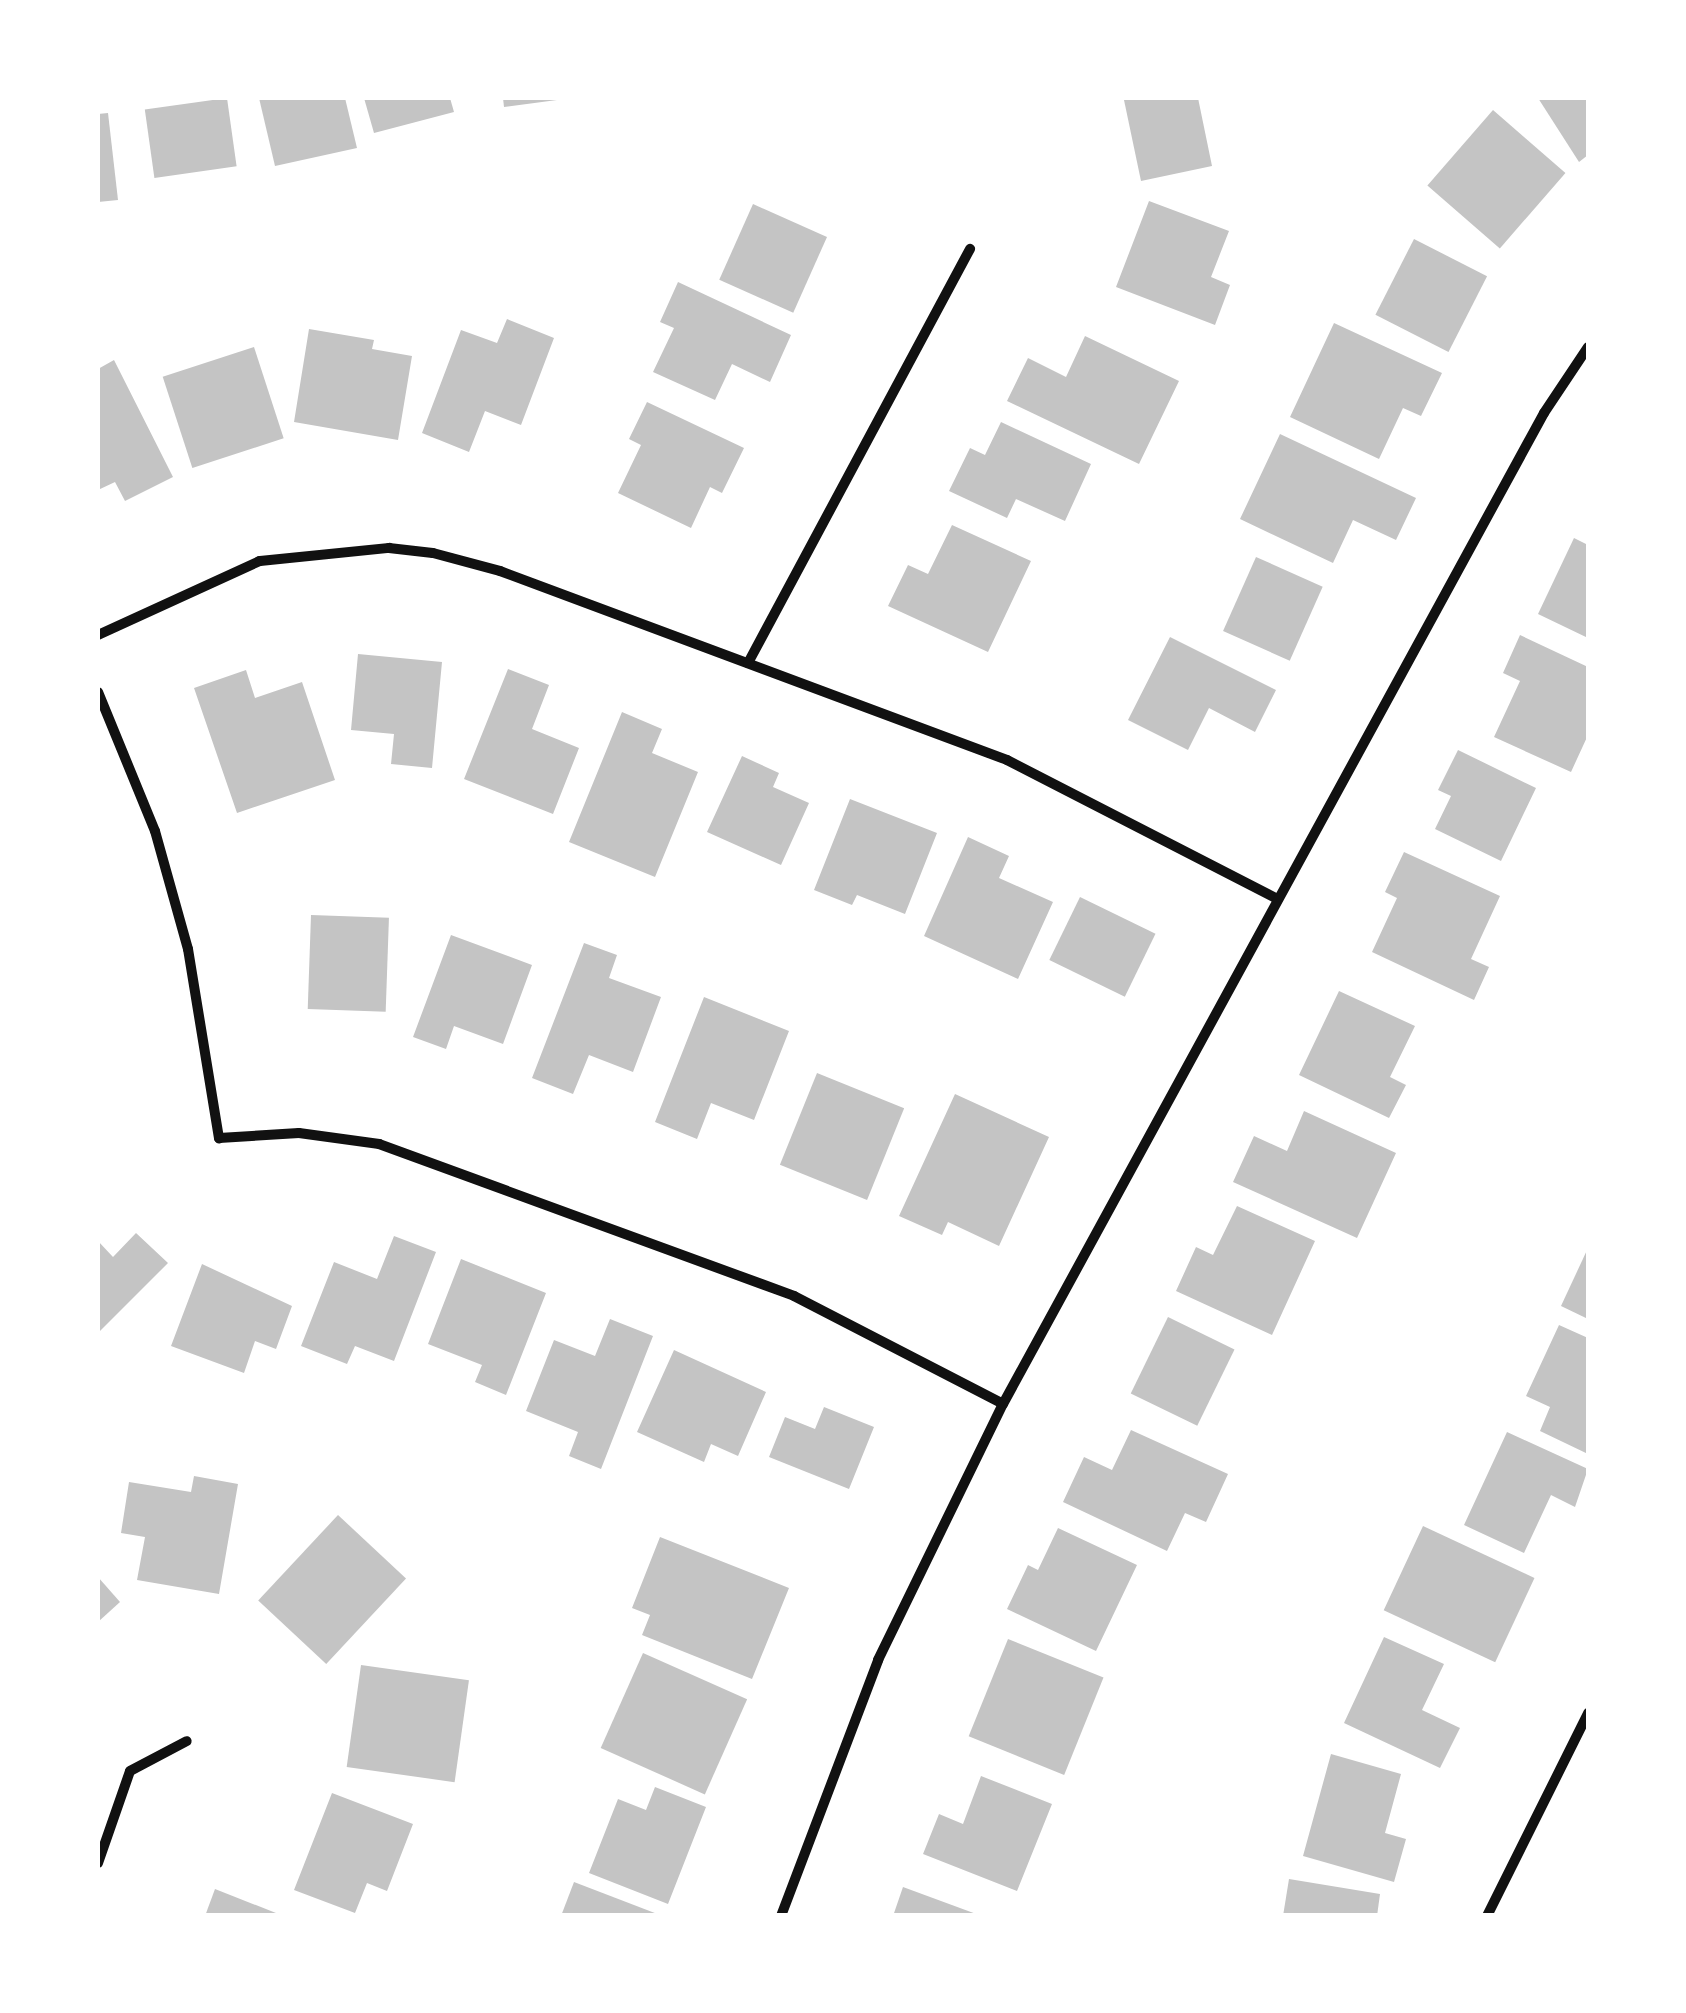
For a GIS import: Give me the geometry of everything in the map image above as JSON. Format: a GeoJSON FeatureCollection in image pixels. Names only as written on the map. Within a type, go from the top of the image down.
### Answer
{"type":"FeatureCollection","features":[{"type":"Feature","properties":{"kind":"street"},"geometry":{"type":"LineString","coordinates":[[748,663],[970,249]]}},
{"type":"Feature","properties":{"kind":"street"},"geometry":{"type":"LineString","coordinates":[[781,1916],[878,1660],[1003,1404],[1544,413],[1588,347]]}},
{"type":"Feature","properties":{"kind":"street"},"geometry":{"type":"LineString","coordinates":[[98,635],[260,561],[388,548],[500,571],[1007,760],[1276,899]]}},
{"type":"Feature","properties":{"kind":"street"},"geometry":{"type":"LineString","coordinates":[[98,692],[155,831],[183,932],[219,1138],[298,1132],[379,1144],[794,1296],[1003,1404]]}},
{"type":"Feature","properties":{"kind":"street"},"geometry":{"type":"LineString","coordinates":[[1487,1916],[1588,1714]]}},
{"type":"Feature","properties":{"kind":"street"},"geometry":{"type":"LineString","coordinates":[[98,1864],[130,1771],[187,1741]]}},
{"type":"Feature","properties":{"kind":"building"},"geometry":{"type":"Polygon","coordinates":[[[227,98],[237,166],[154,178],[145,110],[227,98]]]}},
{"type":"Feature","properties":{"kind":"building"},"geometry":{"type":"Polygon","coordinates":[[[259,98],[345,98],[357,148],[275,166],[259,98]]]}},
{"type":"Feature","properties":{"kind":"building"},"geometry":{"type":"Polygon","coordinates":[[[364,98],[450,98],[454,112],[374,133],[364,98]]]}},
{"type":"Feature","properties":{"kind":"building"},"geometry":{"type":"Polygon","coordinates":[[[503,98],[557,98],[557,100],[504,107],[503,98]]]}},
{"type":"Feature","properties":{"kind":"building"},"geometry":{"type":"Polygon","coordinates":[[[1198,98],[1212,166],[1141,181],[1124,100],[1198,98]]]}},
{"type":"Feature","properties":{"kind":"building"},"geometry":{"type":"Polygon","coordinates":[[[1538,98],[1588,98],[1588,155],[1579,162],[1538,98]]]}},
{"type":"Feature","properties":{"kind":"building"},"geometry":{"type":"Polygon","coordinates":[[[1493,110],[1565,173],[1500,248],[1427,185],[1493,110]]]}},
{"type":"Feature","properties":{"kind":"building"},"geometry":{"type":"Polygon","coordinates":[[[108,113],[118,200],[98,202],[98,114],[108,113]]]}},
{"type":"Feature","properties":{"kind":"building"},"geometry":{"type":"Polygon","coordinates":[[[1149,201],[1229,231],[1211,277],[1230,285],[1215,325],[1116,287],[1149,201]]]}},
{"type":"Feature","properties":{"kind":"building"},"geometry":{"type":"Polygon","coordinates":[[[753,204],[827,237],[793,313],[719,280],[753,204]]]}},
{"type":"Feature","properties":{"kind":"building"},"geometry":{"type":"Polygon","coordinates":[[[1414,239],[1487,276],[1448,352],[1375,315],[1414,239]]]}},
{"type":"Feature","properties":{"kind":"building"},"geometry":{"type":"Polygon","coordinates":[[[678,282],[791,335],[770,382],[732,364],[715,400],[653,372],[674,328],[660,322],[678,282]]]}},
{"type":"Feature","properties":{"kind":"building"},"geometry":{"type":"Polygon","coordinates":[[[507,319],[554,338],[521,425],[485,411],[469,452],[422,433],[461,330],[497,343],[507,319]]]}},
{"type":"Feature","properties":{"kind":"building"},"geometry":{"type":"Polygon","coordinates":[[[1334,323],[1442,373],[1421,416],[1403,408],[1379,459],[1290,417],[1334,323]]]}},
{"type":"Feature","properties":{"kind":"building"},"geometry":{"type":"Polygon","coordinates":[[[309,329],[374,340],[372,349],[412,356],[398,440],[294,422],[309,329]]]}},
{"type":"Feature","properties":{"kind":"building"},"geometry":{"type":"Polygon","coordinates":[[[1085,336],[1179,381],[1139,464],[1007,401],[1028,358],[1066,377],[1085,336]]]}},
{"type":"Feature","properties":{"kind":"building"},"geometry":{"type":"Polygon","coordinates":[[[254,347],[284,438],[192,468],[163,377],[254,347]]]}},
{"type":"Feature","properties":{"kind":"building"},"geometry":{"type":"Polygon","coordinates":[[[114,360],[173,477],[125,501],[115,482],[98,490],[98,369],[114,360]]]}},
{"type":"Feature","properties":{"kind":"building"},"geometry":{"type":"Polygon","coordinates":[[[647,402],[744,448],[722,493],[710,487],[691,528],[618,493],[641,445],[629,439],[647,402]]]}},
{"type":"Feature","properties":{"kind":"building"},"geometry":{"type":"Polygon","coordinates":[[[1001,422],[1091,464],[1065,521],[1016,499],[1007,518],[949,491],[970,448],[985,455],[1001,422]]]}},
{"type":"Feature","properties":{"kind":"building"},"geometry":{"type":"Polygon","coordinates":[[[1280,434],[1416,498],[1396,540],[1353,520],[1333,563],[1240,519],[1280,434]]]}},
{"type":"Feature","properties":{"kind":"building"},"geometry":{"type":"Polygon","coordinates":[[[952,525],[1031,561],[988,652],[888,606],[908,565],[928,574],[952,525]]]}},
{"type":"Feature","properties":{"kind":"building"},"geometry":{"type":"Polygon","coordinates":[[[1574,538],[1588,545],[1588,638],[1538,614],[1574,538]]]}},
{"type":"Feature","properties":{"kind":"building"},"geometry":{"type":"Polygon","coordinates":[[[1256,557],[1323,587],[1290,661],[1223,631],[1256,557]]]}},
{"type":"Feature","properties":{"kind":"building"},"geometry":{"type":"Polygon","coordinates":[[[1520,635],[1588,667],[1588,735],[1571,772],[1494,737],[1520,681],[1503,673],[1520,635]]]}},
{"type":"Feature","properties":{"kind":"building"},"geometry":{"type":"Polygon","coordinates":[[[1170,637],[1276,690],[1255,732],[1209,708],[1188,750],[1128,720],[1170,637]]]}},
{"type":"Feature","properties":{"kind":"building"},"geometry":{"type":"Polygon","coordinates":[[[358,654],[442,662],[432,768],[391,764],[394,734],[351,730],[358,654]]]}},
{"type":"Feature","properties":{"kind":"building"},"geometry":{"type":"Polygon","coordinates":[[[508,669],[549,685],[532,729],[579,748],[553,814],[464,779],[508,669]]]}},
{"type":"Feature","properties":{"kind":"building"},"geometry":{"type":"Polygon","coordinates":[[[246,670],[255,698],[302,682],[335,780],[237,813],[194,688],[246,670]]]}},
{"type":"Feature","properties":{"kind":"building"},"geometry":{"type":"Polygon","coordinates":[[[622,712],[662,729],[652,753],[698,772],[655,877],[569,842],[622,712]]]}},
{"type":"Feature","properties":{"kind":"building"},"geometry":{"type":"Polygon","coordinates":[[[1458,750],[1536,788],[1501,861],[1435,829],[1451,796],[1438,790],[1458,750]]]}},
{"type":"Feature","properties":{"kind":"building"},"geometry":{"type":"Polygon","coordinates":[[[742,756],[779,773],[773,787],[809,803],[781,865],[707,832],[742,756]]]}},
{"type":"Feature","properties":{"kind":"building"},"geometry":{"type":"Polygon","coordinates":[[[850,799],[937,833],[905,914],[857,895],[852,905],[814,890],[850,799]]]}},
{"type":"Feature","properties":{"kind":"building"},"geometry":{"type":"Polygon","coordinates":[[[968,837],[1009,856],[999,878],[1053,902],[1018,979],[924,936],[968,837]]]}},
{"type":"Feature","properties":{"kind":"building"},"geometry":{"type":"Polygon","coordinates":[[[1404,852],[1500,896],[1471,959],[1489,967],[1474,1000],[1372,952],[1397,898],[1385,892],[1404,852]]]}},
{"type":"Feature","properties":{"kind":"building"},"geometry":{"type":"Polygon","coordinates":[[[1080,897],[1155,934],[1125,997],[1049,960],[1080,897]]]}},
{"type":"Feature","properties":{"kind":"building"},"geometry":{"type":"Polygon","coordinates":[[[311,915],[389,918],[386,1012],[308,1009],[311,915]]]}},
{"type":"Feature","properties":{"kind":"building"},"geometry":{"type":"Polygon","coordinates":[[[451,935],[532,965],[503,1044],[454,1026],[446,1049],[413,1037],[451,935]]]}},
{"type":"Feature","properties":{"kind":"building"},"geometry":{"type":"Polygon","coordinates":[[[584,943],[617,955],[609,978],[661,997],[633,1072],[589,1055],[573,1094],[532,1078],[584,943]]]}},
{"type":"Feature","properties":{"kind":"building"},"geometry":{"type":"Polygon","coordinates":[[[1339,991],[1415,1026],[1390,1077],[1406,1085],[1389,1118],[1299,1075],[1339,991]]]}},
{"type":"Feature","properties":{"kind":"building"},"geometry":{"type":"Polygon","coordinates":[[[704,997],[789,1031],[754,1120],[711,1103],[697,1139],[655,1122],[704,997]]]}},
{"type":"Feature","properties":{"kind":"building"},"geometry":{"type":"Polygon","coordinates":[[[817,1073],[904,1108],[867,1200],[780,1165],[817,1073]]]}},
{"type":"Feature","properties":{"kind":"building"},"geometry":{"type":"Polygon","coordinates":[[[955,1094],[1049,1137],[999,1246],[948,1222],[942,1235],[899,1216],[955,1094]]]}},
{"type":"Feature","properties":{"kind":"building"},"geometry":{"type":"Polygon","coordinates":[[[1304,1111],[1396,1153],[1357,1238],[1233,1182],[1254,1136],[1287,1151],[1304,1111]]]}},
{"type":"Feature","properties":{"kind":"building"},"geometry":{"type":"Polygon","coordinates":[[[1237,1206],[1315,1241],[1272,1335],[1176,1291],[1196,1247],[1213,1255],[1237,1206]]]}},
{"type":"Feature","properties":{"kind":"building"},"geometry":{"type":"Polygon","coordinates":[[[136,1233],[168,1263],[98,1333],[98,1241],[113,1257],[136,1233]]]}},
{"type":"Feature","properties":{"kind":"building"},"geometry":{"type":"Polygon","coordinates":[[[394,1236],[436,1252],[394,1361],[355,1346],[347,1364],[301,1346],[334,1262],[377,1279],[394,1236]]]}},
{"type":"Feature","properties":{"kind":"building"},"geometry":{"type":"Polygon","coordinates":[[[1588,1248],[1588,1319],[1561,1306],[1588,1248]]]}},
{"type":"Feature","properties":{"kind":"building"},"geometry":{"type":"Polygon","coordinates":[[[461,1259],[546,1293],[506,1395],[475,1382],[482,1365],[428,1344],[461,1259]]]}},
{"type":"Feature","properties":{"kind":"building"},"geometry":{"type":"Polygon","coordinates":[[[202,1264],[292,1306],[276,1349],[255,1341],[244,1373],[171,1346],[202,1264]]]}},
{"type":"Feature","properties":{"kind":"building"},"geometry":{"type":"Polygon","coordinates":[[[1168,1317],[1235,1349],[1197,1426],[1131,1393],[1168,1317]]]}},
{"type":"Feature","properties":{"kind":"building"},"geometry":{"type":"Polygon","coordinates":[[[610,1319],[653,1336],[601,1469],[569,1456],[578,1432],[526,1411],[554,1340],[595,1356],[610,1319]]]}},
{"type":"Feature","properties":{"kind":"building"},"geometry":{"type":"Polygon","coordinates":[[[1559,1325],[1588,1338],[1588,1454],[1540,1431],[1550,1407],[1526,1396],[1559,1325]]]}},
{"type":"Feature","properties":{"kind":"building"},"geometry":{"type":"Polygon","coordinates":[[[674,1350],[766,1392],[738,1456],[711,1444],[704,1462],[637,1432],[674,1350]]]}},
{"type":"Feature","properties":{"kind":"building"},"geometry":{"type":"Polygon","coordinates":[[[824,1407],[874,1427],[849,1489],[769,1457],[785,1417],[815,1429],[824,1407]]]}},
{"type":"Feature","properties":{"kind":"building"},"geometry":{"type":"Polygon","coordinates":[[[1131,1430],[1228,1474],[1206,1522],[1185,1513],[1167,1551],[1063,1502],[1084,1457],[1112,1470],[1131,1430]]]}},
{"type":"Feature","properties":{"kind":"building"},"geometry":{"type":"Polygon","coordinates":[[[1507,1432],[1588,1469],[1575,1507],[1551,1495],[1524,1553],[1464,1525],[1507,1432]]]}},
{"type":"Feature","properties":{"kind":"building"},"geometry":{"type":"Polygon","coordinates":[[[194,1476],[238,1484],[219,1594],[137,1580],[145,1537],[121,1533],[129,1482],[191,1492],[194,1476]]]}},
{"type":"Feature","properties":{"kind":"building"},"geometry":{"type":"Polygon","coordinates":[[[338,1515],[406,1578],[326,1664],[258,1601],[338,1515]]]}},
{"type":"Feature","properties":{"kind":"building"},"geometry":{"type":"Polygon","coordinates":[[[1423,1526],[1534,1578],[1495,1662],[1384,1610],[1423,1526]]]}},
{"type":"Feature","properties":{"kind":"building"},"geometry":{"type":"Polygon","coordinates":[[[1058,1528],[1137,1565],[1096,1651],[1007,1609],[1028,1565],[1038,1570],[1058,1528]]]}},
{"type":"Feature","properties":{"kind":"building"},"geometry":{"type":"Polygon","coordinates":[[[660,1537],[789,1588],[752,1679],[642,1635],[650,1615],[632,1608],[660,1537]]]}},
{"type":"Feature","properties":{"kind":"building"},"geometry":{"type":"Polygon","coordinates":[[[98,1577],[120,1602],[98,1622],[98,1577]]]}},
{"type":"Feature","properties":{"kind":"building"},"geometry":{"type":"Polygon","coordinates":[[[1384,1637],[1444,1664],[1422,1710],[1460,1728],[1440,1768],[1344,1723],[1384,1637]]]}},
{"type":"Feature","properties":{"kind":"building"},"geometry":{"type":"Polygon","coordinates":[[[1008,1639],[1103,1678],[1064,1775],[969,1736],[1008,1639]]]}},
{"type":"Feature","properties":{"kind":"building"},"geometry":{"type":"Polygon","coordinates":[[[643,1653],[747,1699],[705,1794],[601,1748],[643,1653]]]}},
{"type":"Feature","properties":{"kind":"building"},"geometry":{"type":"Polygon","coordinates":[[[361,1665],[469,1680],[455,1782],[347,1767],[361,1665]]]}},
{"type":"Feature","properties":{"kind":"building"},"geometry":{"type":"Polygon","coordinates":[[[1331,1754],[1401,1774],[1385,1833],[1406,1839],[1394,1882],[1303,1856],[1331,1754]]]}},
{"type":"Feature","properties":{"kind":"building"},"geometry":{"type":"Polygon","coordinates":[[[981,1776],[1052,1804],[1017,1891],[923,1854],[939,1814],[963,1824],[981,1776]]]}},
{"type":"Feature","properties":{"kind":"building"},"geometry":{"type":"Polygon","coordinates":[[[655,1787],[706,1807],[668,1904],[589,1873],[618,1799],[646,1810],[655,1787]]]}},
{"type":"Feature","properties":{"kind":"building"},"geometry":{"type":"Polygon","coordinates":[[[332,1793],[413,1824],[387,1891],[367,1883],[355,1913],[294,1890],[332,1793]]]}},
{"type":"Feature","properties":{"kind":"building"},"geometry":{"type":"Polygon","coordinates":[[[1289,1879],[1380,1894],[1377,1916],[1283,1916],[1289,1879]]]}},
{"type":"Feature","properties":{"kind":"building"},"geometry":{"type":"Polygon","coordinates":[[[574,1882],[660,1915],[660,1916],[561,1916],[574,1882]]]}},
{"type":"Feature","properties":{"kind":"building"},"geometry":{"type":"Polygon","coordinates":[[[903,1887],[979,1915],[893,1916],[903,1887]]]}},
{"type":"Feature","properties":{"kind":"building"},"geometry":{"type":"Polygon","coordinates":[[[215,1889],[281,1915],[281,1916],[205,1916],[215,1889]]]}}]}
